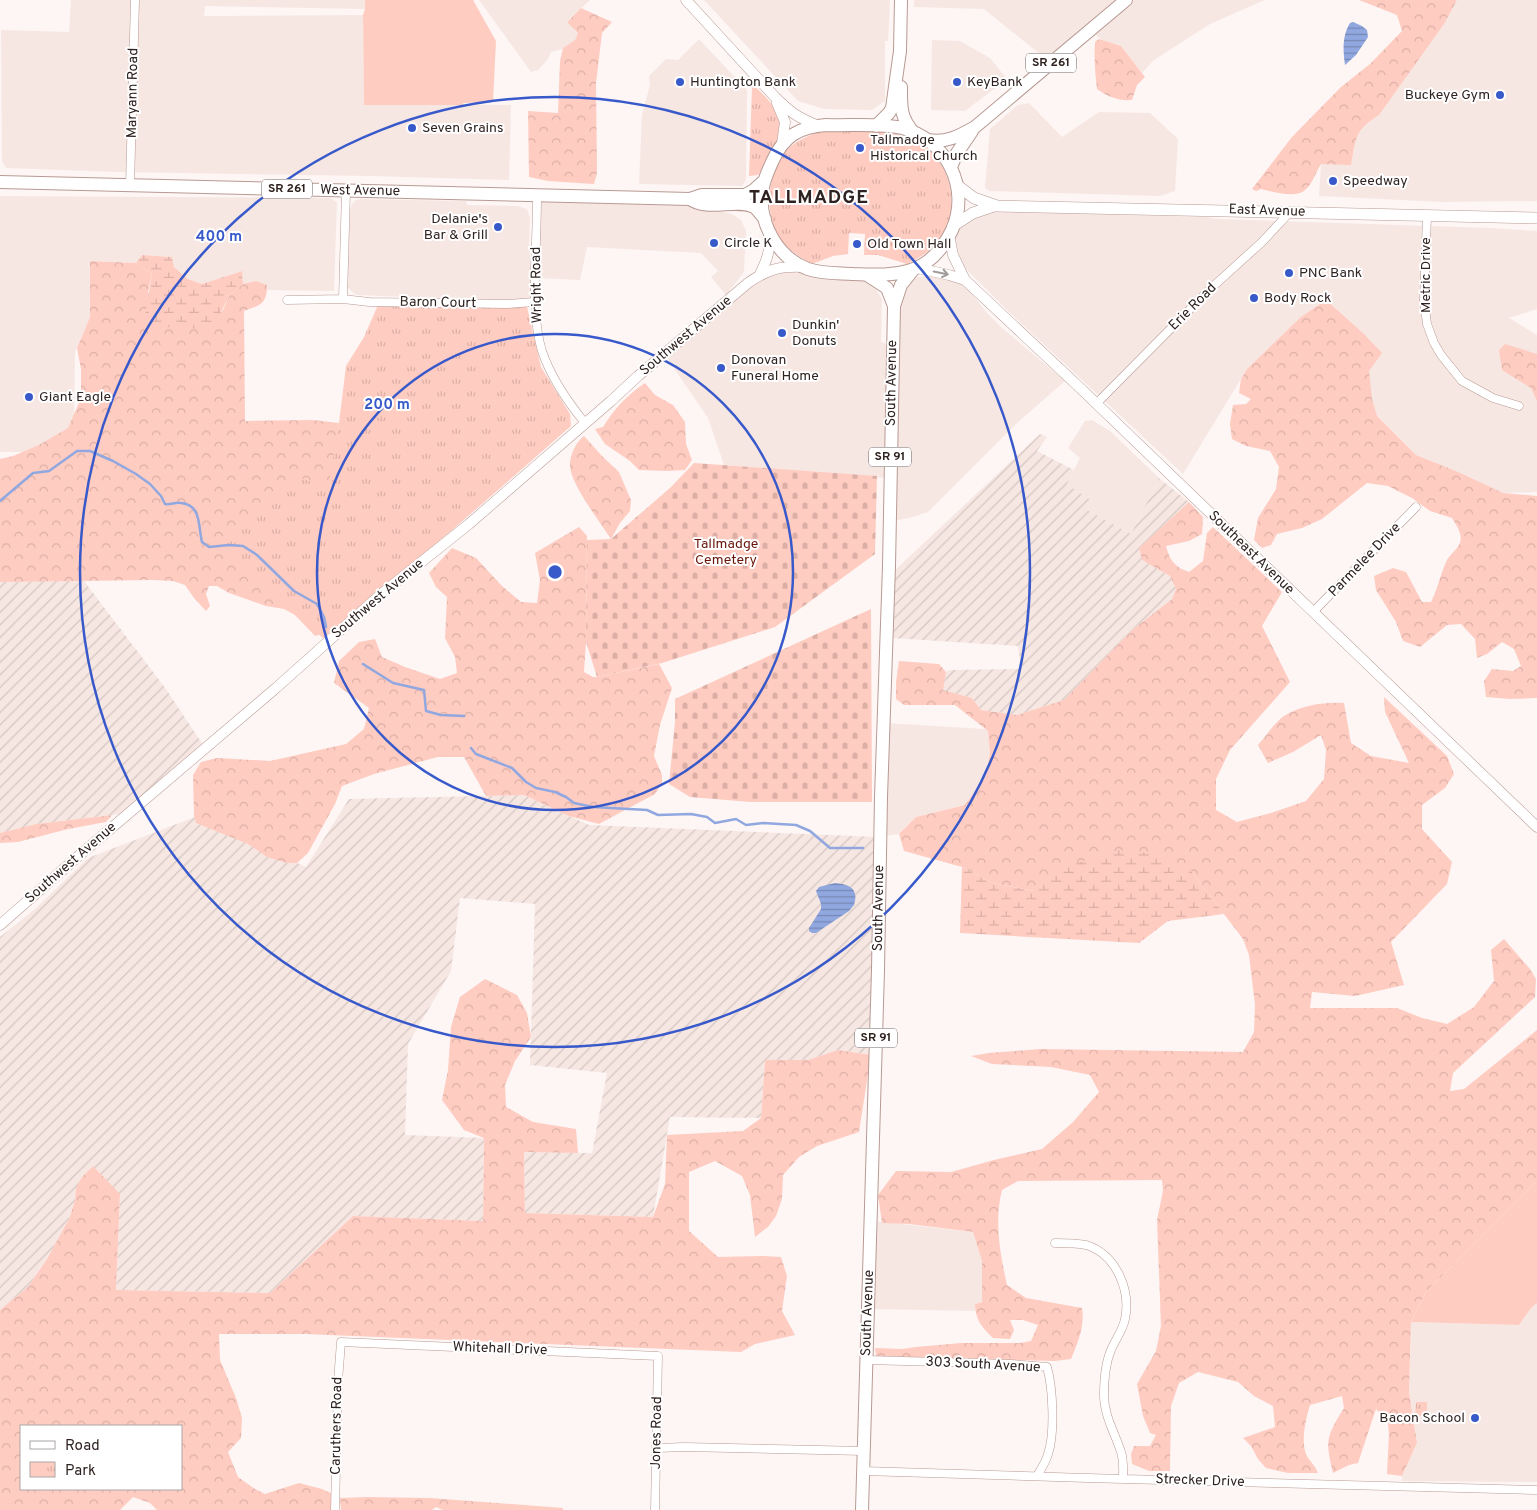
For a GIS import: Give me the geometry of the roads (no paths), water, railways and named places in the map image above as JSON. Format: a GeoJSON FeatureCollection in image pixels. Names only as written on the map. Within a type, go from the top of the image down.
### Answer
{"type":"FeatureCollection","features":[{"type":"Feature","properties":{"kind":"main road"},"geometry":{"type":"LineString","coordinates":[[876,126],[889,114],[892,108],[894,85],[898,74],[902,0]]}},
{"type":"Feature","properties":{"kind":"main road","name":"SR 261"},"geometry":{"type":"LineString","coordinates":[[951,168],[961,145],[975,127],[1126,0]]}},
{"type":"Feature","properties":{"kind":"main road"},"geometry":{"type":"LineString","coordinates":[[898,74],[901,86],[903,118],[914,133]]}},
{"type":"Feature","properties":{"kind":"main road"},"geometry":{"type":"LineString","coordinates":[[914,133],[898,128],[876,126],[818,126],[799,131],[782,144],[775,156],[765,180],[762,200],[770,234],[778,247],[784,254],[805,267],[827,272],[866,275],[894,275],[915,269]]}},
{"type":"Feature","properties":{"kind":"main road","name":"SR 261"},"geometry":{"type":"LineString","coordinates":[[928,140],[940,142],[950,140],[975,127]]}},
{"type":"Feature","properties":{"kind":"main road","name":"SR 91"},"geometry":{"type":"LineString","coordinates":[[914,133],[928,140],[940,151],[951,168],[957,185],[958,205],[951,231],[937,252],[915,269]]}},
{"type":"Feature","properties":{"kind":"main road","name":"West Avenue"},"geometry":{"type":"LineString","coordinates":[[0,182],[690,199],[702,195],[745,195],[765,180]]}},
{"type":"Feature","properties":{"kind":"main road","name":"East Avenue"},"geometry":{"type":"LineString","coordinates":[[957,185],[974,198],[997,206]]}},
{"type":"Feature","properties":{"kind":"main road","name":"West Avenue"},"geometry":{"type":"LineString","coordinates":[[690,199],[702,204],[752,206],[765,219]]}},
{"type":"Feature","properties":{"kind":"main road","name":"East Avenue"},"geometry":{"type":"LineString","coordinates":[[951,231],[979,210],[997,206],[1537,218]]}},
{"type":"Feature","properties":{"kind":"main road","name":"South Avenue"},"geometry":{"type":"LineString","coordinates":[[862,1510],[889,566],[894,306],[901,285],[915,269]]}},
{"type":"Feature","properties":{"kind":"main road"},"geometry":{"type":"LineString","coordinates":[[866,275],[887,288],[894,306]]}},
{"type":"Feature","properties":{"kind":"street","name":"Maryann Road"},"geometry":{"type":"LineString","coordinates":[[130,185],[135,0]]}},
{"type":"Feature","properties":{"kind":"street"},"geometry":{"type":"LineString","coordinates":[[686,0],[775,97],[795,115],[818,126]]}},
{"type":"Feature","properties":{"kind":"street"},"geometry":{"type":"LineString","coordinates":[[775,97],[786,122],[782,144]]}},
{"type":"Feature","properties":{"kind":"street"},"geometry":{"type":"LineString","coordinates":[[342,299],[346,190]]}},
{"type":"Feature","properties":{"kind":"street","name":"Wright Road"},"geometry":{"type":"LineString","coordinates":[[537,195],[534,302],[542,351],[552,375],[572,408],[585,423]]}},
{"type":"Feature","properties":{"kind":"street","name":"Erie Road"},"geometry":{"type":"LineString","coordinates":[[1096,404],[1210,289],[1256,249],[1290,212]]}},
{"type":"Feature","properties":{"kind":"street","name":"Metric Drive"},"geometry":{"type":"LineString","coordinates":[[1427,216],[1424,300],[1427,324],[1434,343],[1462,380],[1493,398],[1519,406]]}},
{"type":"Feature","properties":{"kind":"street","name":"Southeast Avenue"},"geometry":{"type":"LineString","coordinates":[[951,231],[952,255],[965,280],[1537,827]]}},
{"type":"Feature","properties":{"kind":"street","name":"Southwest Avenue"},"geometry":{"type":"LineString","coordinates":[[759,276],[768,258],[770,234]]}},
{"type":"Feature","properties":{"kind":"street","name":"Southwest Avenue"},"geometry":{"type":"LineString","coordinates":[[0,925],[268,694],[380,594],[469,524],[638,376],[759,276],[778,267],[805,267]]}},
{"type":"Feature","properties":{"kind":"street","name":"Southeast Avenue"},"geometry":{"type":"LineString","coordinates":[[915,269],[965,280]]}},
{"type":"Feature","properties":{"kind":"street","name":"Baron Court"},"geometry":{"type":"LineString","coordinates":[[287,300],[342,299],[369,302],[507,304],[534,302]]}},
{"type":"Feature","properties":{"kind":"street","name":"Parmelee Drive"},"geometry":{"type":"LineString","coordinates":[[1313,612],[1416,507]]}},
{"type":"Feature","properties":{"kind":"street"},"geometry":{"type":"LineString","coordinates":[[1055,1243],[1084,1245],[1098,1252],[1115,1268],[1123,1283],[1126,1299],[1126,1317],[1124,1325],[1110,1352],[1106,1364],[1104,1382],[1105,1408],[1121,1453],[1123,1479]]}},
{"type":"Feature","properties":{"kind":"street","name":"Whitehall Drive"},"geometry":{"type":"LineString","coordinates":[[341,1342],[658,1356]]}},
{"type":"Feature","properties":{"kind":"street","name":"Caruthers Road"},"geometry":{"type":"LineString","coordinates":[[335,1510],[338,1381],[341,1342]]}},
{"type":"Feature","properties":{"kind":"street","name":"Jones Road"},"geometry":{"type":"LineString","coordinates":[[655,1510],[658,1448],[658,1356]]}},
{"type":"Feature","properties":{"kind":"street","name":"303 South Avenue"},"geometry":{"type":"LineString","coordinates":[[866,1360],[1011,1364],[1047,1367],[1051,1381],[1052,1427],[1048,1454],[1038,1476]]}},
{"type":"Feature","properties":{"kind":"street"},"geometry":{"type":"LineString","coordinates":[[658,1448],[864,1451]]}},
{"type":"Feature","properties":{"kind":"street","name":"Strecker Drive"},"geometry":{"type":"LineString","coordinates":[[863,1471],[1537,1490]]}},
{"type":"Feature","properties":{"kind":"water"},"geometry":{"type":"Polygon","coordinates":[[[1353,22],[1367,30],[1368,37],[1356,55],[1345,65],[1344,38],[1347,28],[1353,22]]]}},
{"type":"Feature","properties":{"kind":"water"},"geometry":{"type":"Polygon","coordinates":[[[835,883],[852,888],[855,895],[854,905],[849,911],[816,933],[812,933],[809,931],[809,928],[821,909],[816,891],[819,887],[835,883]]]}},
{"type":"Feature","properties":{"kind":"waterway"},"geometry":{"type":"LineString","coordinates":[[0,501],[33,473],[49,471],[77,451],[90,451],[136,474],[150,484],[161,496],[165,504],[181,503],[193,508],[198,518],[202,542],[209,547],[243,546],[257,555],[294,591],[317,604],[324,617],[326,627]]}},
{"type":"Feature","properties":{"kind":"waterway"},"geometry":{"type":"LineString","coordinates":[[363,664],[393,683],[424,690],[426,711],[441,715],[464,716]]}},
{"type":"Feature","properties":{"kind":"waterway"},"geometry":{"type":"LineString","coordinates":[[471,748],[476,754],[512,768],[526,782],[536,788],[555,792],[574,803],[593,807],[647,810],[658,815],[691,814],[707,817],[715,823],[736,819],[746,825],[763,823],[796,825],[810,831],[830,848],[863,848]]}},
{"type":"Feature","properties":{"kind":"place","name":"Huntington Bank"},"geometry":{"type":"Point","coordinates":[680,82]}},
{"type":"Feature","properties":{"kind":"place","name":"KeyBank"},"geometry":{"type":"Point","coordinates":[957,82]}},
{"type":"Feature","properties":{"kind":"place","name":"Buckeye Gym"},"geometry":{"type":"Point","coordinates":[1500,95]}},
{"type":"Feature","properties":{"kind":"place","name":"Seven Grains"},"geometry":{"type":"Point","coordinates":[412,128]}},
{"type":"Feature","properties":{"kind":"place","name":"Tallmadge Historical Church"},"geometry":{"type":"Point","coordinates":[860,148]}},
{"type":"Feature","properties":{"kind":"place","name":"Speedway"},"geometry":{"type":"Point","coordinates":[1333,181]}},
{"type":"Feature","properties":{"kind":"place","name":"Delanie's Bar & Grill"},"geometry":{"type":"Point","coordinates":[498,227]}},
{"type":"Feature","properties":{"kind":"place","name":"Circle K"},"geometry":{"type":"Point","coordinates":[714,243]}},
{"type":"Feature","properties":{"kind":"place","name":"Old Town Hall"},"geometry":{"type":"Point","coordinates":[857,244]}},
{"type":"Feature","properties":{"kind":"place","name":"PNC Bank"},"geometry":{"type":"Point","coordinates":[1289,273]}},
{"type":"Feature","properties":{"kind":"place","name":"Body Rock"},"geometry":{"type":"Point","coordinates":[1254,298]}},
{"type":"Feature","properties":{"kind":"place","name":"Dunkin' Donuts"},"geometry":{"type":"Point","coordinates":[782,333]}},
{"type":"Feature","properties":{"kind":"place","name":"Donovan Funeral Home"},"geometry":{"type":"Point","coordinates":[721,368]}},
{"type":"Feature","properties":{"kind":"place","name":"Giant Eagle"},"geometry":{"type":"Point","coordinates":[29,397]}},
{"type":"Feature","properties":{"kind":"place","name":"Bacon School"},"geometry":{"type":"Point","coordinates":[1475,1418]}},
{"type":"Feature","properties":{"kind":"district","name":"TALLMADGE"},"geometry":{"type":"Point","coordinates":[809,198]}},
{"type":"Feature","properties":{"kind":"park label","name":"Tallmadge Cemetery"},"geometry":{"type":"Point","coordinates":[726,552]}}]}
